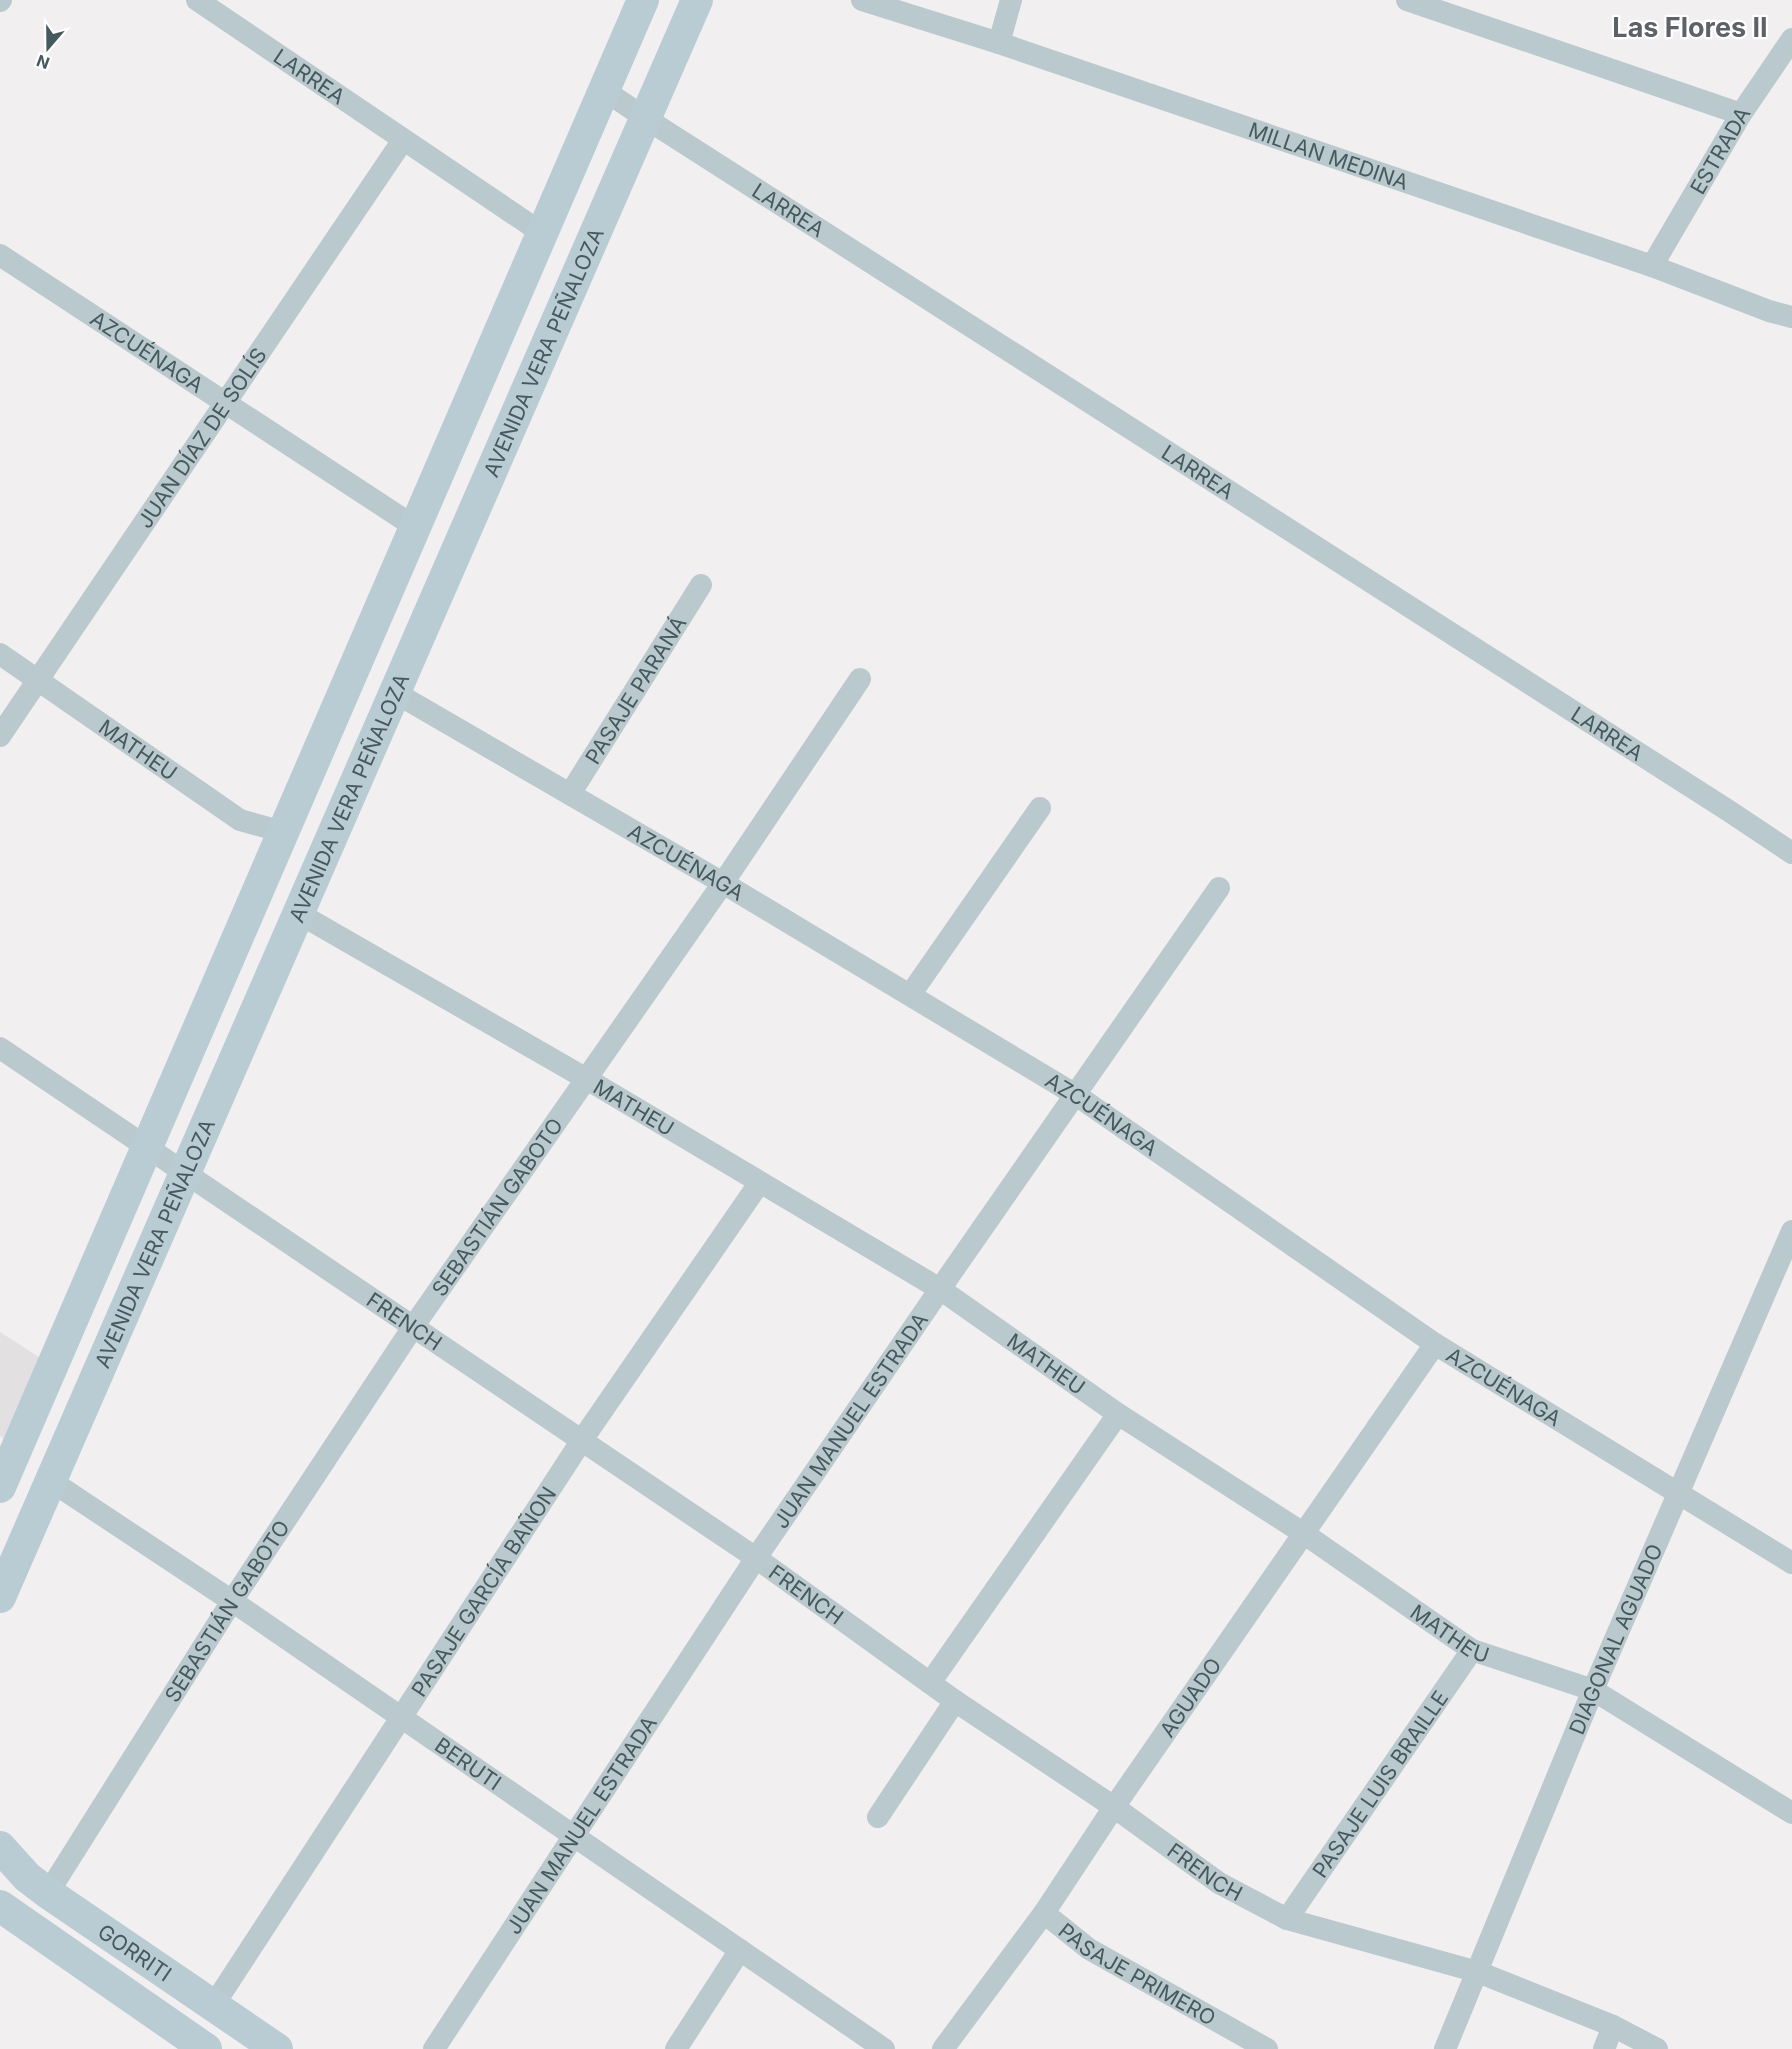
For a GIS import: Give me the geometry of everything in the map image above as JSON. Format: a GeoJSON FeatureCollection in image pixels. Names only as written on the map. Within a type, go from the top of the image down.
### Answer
{"type":"FeatureCollection","features":[{"type":"Feature","properties":{"kind":"main road","name":"AVENIDA VERA PEÑALOZA"},"geometry":{"type":"LineString","coordinates":[[0,1487],[9,1442],[147,1148],[643,0]]}},
{"type":"Feature","properties":{"kind":"main road","name":"AVENIDA VERA PEÑALOZA"},"geometry":{"type":"LineString","coordinates":[[0,1597],[697,0]]}},
{"type":"Feature","properties":{"kind":"main road","name":"GORRITI"},"geometry":{"type":"LineString","coordinates":[[0,1847],[27,1877],[48,1893],[277,2049]]}},
{"type":"Feature","properties":{"kind":"main road","name":"GORRITI"},"geometry":{"type":"LineString","coordinates":[[0,1906],[197,2046]]}},
{"type":"Feature","properties":{"kind":"street","name":"LARREA"},"geometry":{"type":"LineString","coordinates":[[197,0],[542,233]]}},
{"type":"Feature","properties":{"kind":"street","name":"MILLAN MEDINA"},"geometry":{"type":"LineString","coordinates":[[862,0],[999,43],[1652,266],[1769,311],[1792,317]]}},
{"type":"Feature","properties":{"kind":"street"},"geometry":{"type":"LineString","coordinates":[[999,43],[1011,0]]}},
{"type":"Feature","properties":{"kind":"street"},"geometry":{"type":"LineString","coordinates":[[1407,0],[1741,114]]}},
{"type":"Feature","properties":{"kind":"street","name":"ESTRADA"},"geometry":{"type":"LineString","coordinates":[[1652,266],[1741,114],[1789,48]]}},
{"type":"Feature","properties":{"kind":"street","name":"LARREA"},"geometry":{"type":"LineString","coordinates":[[604,90],[1792,853]]}},
{"type":"Feature","properties":{"kind":"street","name":"JUAN DÍAZ DE SOLÍS"},"geometry":{"type":"LineString","coordinates":[[0,736],[403,140]]}},
{"type":"Feature","properties":{"kind":"street","name":"AZCUÉNAGA"},"geometry":{"type":"LineString","coordinates":[[0,255],[415,527]]}},
{"type":"Feature","properties":{"kind":"street","name":"PASAJE PARANÁ"},"geometry":{"type":"LineString","coordinates":[[570,794],[701,585]]}},
{"type":"Feature","properties":{"kind":"street","name":"MATHEU"},"geometry":{"type":"LineString","coordinates":[[0,654],[240,820],[283,832]]}},
{"type":"Feature","properties":{"kind":"street","name":"SEBASTIÁN GABOTO"},"geometry":{"type":"LineString","coordinates":[[48,1893],[232,1601],[413,1327],[585,1077],[723,883],[860,679]]}},
{"type":"Feature","properties":{"kind":"street","name":"AZCUÉNAGA"},"geometry":{"type":"LineString","coordinates":[[394,692],[723,883],[1076,1095],[1435,1344],[1792,1563]]}},
{"type":"Feature","properties":{"kind":"street"},"geometry":{"type":"LineString","coordinates":[[910,995],[1040,808]]}},
{"type":"Feature","properties":{"kind":"street","name":"JUAN MANUEL ESTRADA"},"geometry":{"type":"LineString","coordinates":[[434,2049],[756,1558],[1219,888]]}},
{"type":"Feature","properties":{"kind":"street","name":"MATHEU"},"geometry":{"type":"LineString","coordinates":[[298,913],[585,1077],[940,1289],[1118,1414],[1303,1533],[1472,1650],[1593,1690],[1792,1812]]}},
{"type":"Feature","properties":{"kind":"street","name":"FRENCH"},"geometry":{"type":"LineString","coordinates":[[0,1048],[756,1558],[954,1701],[1114,1807],[1219,1883],[1287,1919],[1478,1972],[1613,2026],[1657,2049]]}},
{"type":"Feature","properties":{"kind":"street","name":"PASAJE GARCÍA BAÑON"},"geometry":{"type":"LineString","coordinates":[[213,2006],[582,1440],[760,1182]]}},
{"type":"Feature","properties":{"kind":"street","name":"DIAGONAL AGUADO"},"geometry":{"type":"LineString","coordinates":[[1445,2049],[1593,1690],[1792,1231]]}},
{"type":"Feature","properties":{"kind":"street","name":"AGUADO"},"geometry":{"type":"LineString","coordinates":[[943,2049],[1044,1913],[1114,1807],[1435,1344]]}},
{"type":"Feature","properties":{"kind":"street"},"geometry":{"type":"LineString","coordinates":[[930,1683],[1118,1414]]}},
{"type":"Feature","properties":{"kind":"street","name":"BERUTI"},"geometry":{"type":"LineString","coordinates":[[51,1481],[232,1601],[884,2049]]}},
{"type":"Feature","properties":{"kind":"street","name":"PASAJE LUIS BRAILLE"},"geometry":{"type":"LineString","coordinates":[[1287,1919],[1472,1650]]}},
{"type":"Feature","properties":{"kind":"street"},"geometry":{"type":"LineString","coordinates":[[878,1817],[954,1701]]}},
{"type":"Feature","properties":{"kind":"street","name":"PASAJE PRIMERO"},"geometry":{"type":"LineString","coordinates":[[1044,1913],[1089,1948],[1268,2049]]}},
{"type":"Feature","properties":{"kind":"street"},"geometry":{"type":"LineString","coordinates":[[676,2049],[740,1950]]}},
{"type":"Feature","properties":{"kind":"street"},"geometry":{"type":"LineString","coordinates":[[1604,2049],[1613,2026]]}},
{"type":"Feature","properties":{"kind":"shaded area"},"geometry":{"type":"Polygon","coordinates":[[[0,1332],[53,1366],[17,1448],[0,1436],[0,1332]]]}},
{"type":"Feature","properties":{"kind":"district","name":"Las Flores II"},"geometry":{"type":"Point","coordinates":[1690,27]}}]}
